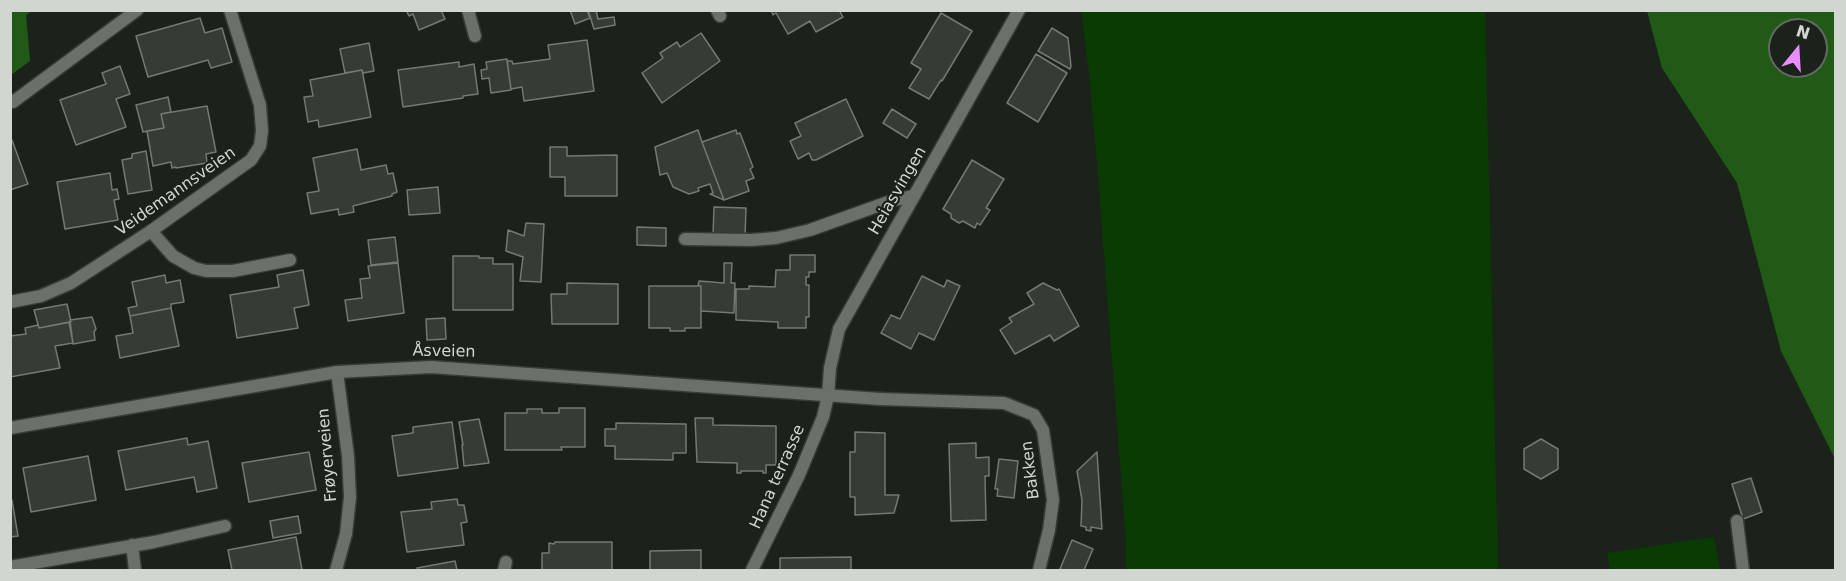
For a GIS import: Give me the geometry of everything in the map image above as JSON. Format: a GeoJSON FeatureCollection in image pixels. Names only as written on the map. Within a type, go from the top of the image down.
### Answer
{"type":"FeatureCollection","features":[{"type":"Feature","properties":{"kind":"street"},"geometry":{"type":"LineString","coordinates":[[13,102],[137,10]]}},
{"type":"Feature","properties":{"kind":"street","name":"Veidemannsveien"},"geometry":{"type":"LineString","coordinates":[[10,302],[41,296],[71,283],[152,231],[251,160],[260,146],[262,131],[260,105],[230,10]]}},
{"type":"Feature","properties":{"kind":"street"},"geometry":{"type":"LineString","coordinates":[[468,10],[475,36]]}},
{"type":"Feature","properties":{"kind":"street","name":"Heiasvingen"},"geometry":{"type":"LineString","coordinates":[[828,396],[830,368],[839,329],[1019,10]]}},
{"type":"Feature","properties":{"kind":"street"},"geometry":{"type":"LineString","coordinates":[[685,238],[750,240],[776,238],[810,230],[894,200],[914,196]]}},
{"type":"Feature","properties":{"kind":"street"},"geometry":{"type":"LineString","coordinates":[[152,231],[173,256],[194,268],[206,271],[233,270],[290,260]]}},
{"type":"Feature","properties":{"kind":"street","name":"Åsveien"},"geometry":{"type":"LineString","coordinates":[[10,428],[337,372],[454,367],[880,399]]}},
{"type":"Feature","properties":{"kind":"street","name":"Frøyerveien"},"geometry":{"type":"LineString","coordinates":[[336,570],[346,534],[350,497],[348,456],[337,372]]}},
{"type":"Feature","properties":{"kind":"street","name":"Hana terrasse"},"geometry":{"type":"LineString","coordinates":[[752,570],[799,475],[823,417],[828,396]]}},
{"type":"Feature","properties":{"kind":"street","name":"Bakken"},"geometry":{"type":"LineString","coordinates":[[880,399],[1004,404],[1034,415],[1043,430],[1053,500],[1049,530],[1039,570]]}},
{"type":"Feature","properties":{"kind":"street"},"geometry":{"type":"LineString","coordinates":[[1737,521],[1743,570]]}},
{"type":"Feature","properties":{"kind":"street"},"geometry":{"type":"LineString","coordinates":[[10,567],[154,542],[225,526]]}},
{"type":"Feature","properties":{"kind":"street"},"geometry":{"type":"LineString","coordinates":[[132,545],[135,570]]}},
{"type":"Feature","properties":{"kind":"green space"},"geometry":{"type":"Polygon","coordinates":[[[11,10],[32,11],[26,15],[30,61],[11,75],[11,10]]]}},
{"type":"Feature","properties":{"kind":"green space"},"geometry":{"type":"Polygon","coordinates":[[[1081,11],[1485,11],[1498,570],[1126,570],[1126,541],[1097,163],[1081,11]]]}},
{"type":"Feature","properties":{"kind":"green space"},"geometry":{"type":"Polygon","coordinates":[[[1647,11],[1835,11],[1835,459],[1781,351],[1737,183],[1662,68],[1647,11]]]}},
{"type":"Feature","properties":{"kind":"green space"},"geometry":{"type":"Polygon","coordinates":[[[1714,537],[1720,570],[1610,570],[1607,553],[1714,537]]]}},
{"type":"Feature","properties":{"kind":"building"},"geometry":{"type":"Polygon","coordinates":[[[406,10],[441,10],[445,19],[419,30],[413,14],[409,16],[406,10]]]}},
{"type":"Feature","properties":{"kind":"building"},"geometry":{"type":"Polygon","coordinates":[[[570,10],[587,10],[590,18],[575,24],[570,10]]]}},
{"type":"Feature","properties":{"kind":"building"},"geometry":{"type":"Polygon","coordinates":[[[588,10],[596,10],[598,19],[614,17],[615,25],[594,29],[588,10]]]}},
{"type":"Feature","properties":{"kind":"building"},"geometry":{"type":"Polygon","coordinates":[[[771,10],[839,10],[843,17],[816,32],[810,21],[788,34],[776,13],[773,15],[771,10]]]}},
{"type":"Feature","properties":{"kind":"building"},"geometry":{"type":"Polygon","coordinates":[[[941,13],[972,31],[929,99],[909,88],[921,69],[911,63],[941,13]]]}},
{"type":"Feature","properties":{"kind":"building"},"geometry":{"type":"Polygon","coordinates":[[[200,18],[205,33],[222,28],[232,62],[211,68],[208,60],[148,77],[136,36],[200,18]]]}},
{"type":"Feature","properties":{"kind":"building"},"geometry":{"type":"Polygon","coordinates":[[[1052,28],[1068,38],[1070,69],[1038,51],[1052,28]]]}},
{"type":"Feature","properties":{"kind":"building"},"geometry":{"type":"Polygon","coordinates":[[[701,33],[720,61],[662,103],[642,73],[663,58],[660,53],[677,42],[680,47],[701,33]]]}},
{"type":"Feature","properties":{"kind":"building"},"geometry":{"type":"Polygon","coordinates":[[[587,40],[594,91],[524,101],[522,87],[511,89],[507,61],[512,61],[513,64],[550,59],[548,45],[587,40]]]}},
{"type":"Feature","properties":{"kind":"building"},"geometry":{"type":"Polygon","coordinates":[[[369,43],[374,71],[363,73],[362,70],[345,73],[340,49],[369,43]]]}},
{"type":"Feature","properties":{"kind":"building"},"geometry":{"type":"Polygon","coordinates":[[[1036,54],[1067,73],[1038,122],[1007,103],[1036,54]]]}},
{"type":"Feature","properties":{"kind":"building"},"geometry":{"type":"Polygon","coordinates":[[[507,59],[511,90],[491,93],[489,78],[482,79],[481,70],[487,69],[486,62],[507,59]]]}},
{"type":"Feature","properties":{"kind":"building"},"geometry":{"type":"Polygon","coordinates":[[[459,62],[459,67],[474,64],[478,94],[403,107],[398,70],[459,62]]]}},
{"type":"Feature","properties":{"kind":"building"},"geometry":{"type":"Polygon","coordinates":[[[120,66],[130,94],[116,99],[126,127],[76,145],[60,100],[106,84],[102,73],[120,66]]]}},
{"type":"Feature","properties":{"kind":"building"},"geometry":{"type":"Polygon","coordinates":[[[362,70],[371,117],[319,127],[318,120],[308,122],[304,97],[313,96],[310,80],[362,70]]]}},
{"type":"Feature","properties":{"kind":"building"},"geometry":{"type":"Polygon","coordinates":[[[168,97],[171,112],[161,114],[164,128],[143,132],[136,105],[168,97]]]}},
{"type":"Feature","properties":{"kind":"building"},"geometry":{"type":"Polygon","coordinates":[[[846,99],[863,136],[816,160],[812,160],[809,153],[798,159],[790,141],[801,136],[795,123],[846,99]]]}},
{"type":"Feature","properties":{"kind":"building"},"geometry":{"type":"Polygon","coordinates":[[[207,106],[216,152],[206,154],[207,163],[176,168],[172,168],[171,162],[153,166],[147,131],[164,128],[161,114],[207,106]]]}},
{"type":"Feature","properties":{"kind":"building"},"geometry":{"type":"Polygon","coordinates":[[[892,109],[916,124],[907,138],[883,123],[892,109]]]}},
{"type":"Feature","properties":{"kind":"building"},"geometry":{"type":"Polygon","coordinates":[[[698,130],[724,200],[710,194],[713,193],[710,184],[689,194],[673,187],[667,173],[660,175],[655,147],[698,130]]]}},
{"type":"Feature","properties":{"kind":"building"},"geometry":{"type":"Polygon","coordinates":[[[736,130],[737,134],[740,133],[753,167],[750,169],[754,178],[746,181],[749,191],[724,200],[702,142],[736,130]]]}},
{"type":"Feature","properties":{"kind":"building"},"geometry":{"type":"Polygon","coordinates":[[[10,140],[12,140],[28,184],[10,190],[10,140]]]}},
{"type":"Feature","properties":{"kind":"building"},"geometry":{"type":"Polygon","coordinates":[[[550,147],[567,147],[567,156],[617,155],[617,196],[565,196],[565,177],[550,177],[550,147]]]}},
{"type":"Feature","properties":{"kind":"building"},"geometry":{"type":"Polygon","coordinates":[[[357,149],[361,170],[386,165],[388,174],[393,173],[397,192],[392,196],[353,206],[354,212],[339,215],[338,209],[311,214],[307,193],[319,191],[313,158],[357,149]]]}},
{"type":"Feature","properties":{"kind":"building"},"geometry":{"type":"Polygon","coordinates":[[[146,151],[152,190],[128,194],[122,160],[132,158],[132,154],[146,151]]]}},
{"type":"Feature","properties":{"kind":"building"},"geometry":{"type":"Polygon","coordinates":[[[972,160],[1004,179],[986,208],[990,210],[980,225],[977,223],[975,228],[963,221],[959,223],[943,209],[972,160]]]}},
{"type":"Feature","properties":{"kind":"building"},"geometry":{"type":"Polygon","coordinates":[[[110,173],[112,190],[117,189],[119,199],[114,200],[118,220],[65,229],[57,182],[110,173]]]}},
{"type":"Feature","properties":{"kind":"building"},"geometry":{"type":"Polygon","coordinates":[[[438,187],[440,213],[409,215],[407,190],[438,187]]]}},
{"type":"Feature","properties":{"kind":"building"},"geometry":{"type":"Polygon","coordinates":[[[714,207],[746,208],[745,237],[713,235],[714,207]]]}},
{"type":"Feature","properties":{"kind":"building"},"geometry":{"type":"Polygon","coordinates":[[[526,223],[544,224],[541,282],[520,281],[523,257],[506,251],[508,230],[524,236],[526,223]]]}},
{"type":"Feature","properties":{"kind":"building"},"geometry":{"type":"Polygon","coordinates":[[[637,227],[666,228],[666,246],[637,245],[637,227]]]}},
{"type":"Feature","properties":{"kind":"building"},"geometry":{"type":"Polygon","coordinates":[[[395,237],[398,262],[371,265],[368,240],[395,237]]]}},
{"type":"Feature","properties":{"kind":"building"},"geometry":{"type":"Polygon","coordinates":[[[790,255],[815,255],[815,272],[809,272],[809,277],[806,277],[806,285],[809,285],[809,317],[806,317],[806,328],[778,328],[778,322],[736,320],[736,289],[749,289],[749,286],[775,287],[776,270],[790,270],[790,255]]]}},
{"type":"Feature","properties":{"kind":"building"},"geometry":{"type":"Polygon","coordinates":[[[453,256],[479,256],[479,258],[493,258],[493,264],[513,264],[513,310],[453,310],[453,256]]]}},
{"type":"Feature","properties":{"kind":"building"},"geometry":{"type":"Polygon","coordinates":[[[398,263],[404,313],[348,321],[345,300],[362,298],[360,279],[370,278],[368,266],[398,263]]]}},
{"type":"Feature","properties":{"kind":"building"},"geometry":{"type":"Polygon","coordinates":[[[724,263],[732,263],[731,283],[735,283],[734,313],[701,311],[699,281],[724,283],[724,263]]]}},
{"type":"Feature","properties":{"kind":"building"},"geometry":{"type":"Polygon","coordinates":[[[303,270],[309,305],[294,308],[298,328],[237,338],[230,295],[279,287],[277,275],[303,270]]]}},
{"type":"Feature","properties":{"kind":"building"},"geometry":{"type":"Polygon","coordinates":[[[165,275],[166,283],[180,280],[184,302],[171,304],[171,308],[130,316],[128,308],[137,306],[132,282],[165,275]]]}},
{"type":"Feature","properties":{"kind":"building"},"geometry":{"type":"Polygon","coordinates":[[[922,276],[944,287],[947,280],[960,286],[934,340],[919,333],[911,349],[881,333],[891,315],[900,319],[922,276]]]}},
{"type":"Feature","properties":{"kind":"building"},"geometry":{"type":"Polygon","coordinates":[[[567,283],[618,284],[618,324],[552,324],[551,294],[567,294],[567,283]]]}},
{"type":"Feature","properties":{"kind":"building"},"geometry":{"type":"Polygon","coordinates":[[[1043,283],[1059,289],[1079,326],[1054,341],[1050,335],[1015,354],[1000,330],[1012,322],[1009,318],[1034,304],[1027,293],[1043,283]]]}},
{"type":"Feature","properties":{"kind":"building"},"geometry":{"type":"Polygon","coordinates":[[[649,286],[701,286],[701,328],[670,331],[670,328],[649,328],[649,286]]]}},
{"type":"Feature","properties":{"kind":"building"},"geometry":{"type":"Polygon","coordinates":[[[67,304],[71,322],[39,328],[34,310],[67,304]]]}},
{"type":"Feature","properties":{"kind":"building"},"geometry":{"type":"Polygon","coordinates":[[[171,308],[179,346],[120,358],[116,336],[133,333],[130,316],[171,308]]]}},
{"type":"Feature","properties":{"kind":"building"},"geometry":{"type":"Polygon","coordinates":[[[92,317],[96,329],[95,340],[73,344],[70,320],[92,317]]]}},
{"type":"Feature","properties":{"kind":"building"},"geometry":{"type":"Polygon","coordinates":[[[445,318],[446,339],[427,340],[426,319],[445,318]]]}},
{"type":"Feature","properties":{"kind":"building"},"geometry":{"type":"Polygon","coordinates":[[[69,322],[73,343],[55,346],[60,368],[10,377],[10,336],[26,334],[25,328],[38,325],[39,328],[69,322]]]}},
{"type":"Feature","properties":{"kind":"building"},"geometry":{"type":"Polygon","coordinates":[[[559,408],[585,408],[585,447],[561,447],[562,450],[505,450],[505,413],[527,413],[527,409],[542,409],[542,413],[559,413],[559,408]]]}},
{"type":"Feature","properties":{"kind":"building"},"geometry":{"type":"Polygon","coordinates":[[[695,418],[713,418],[713,425],[776,426],[776,465],[766,465],[766,473],[741,471],[737,473],[737,463],[697,462],[695,418]]]}},
{"type":"Feature","properties":{"kind":"building"},"geometry":{"type":"Polygon","coordinates":[[[479,419],[489,463],[464,466],[459,422],[479,419]]]}},
{"type":"Feature","properties":{"kind":"building"},"geometry":{"type":"Polygon","coordinates":[[[452,422],[458,468],[398,476],[392,436],[413,433],[413,427],[452,422]]]}},
{"type":"Feature","properties":{"kind":"building"},"geometry":{"type":"Polygon","coordinates":[[[616,423],[686,424],[686,453],[673,453],[673,460],[615,459],[615,446],[605,446],[605,429],[616,429],[616,423]]]}},
{"type":"Feature","properties":{"kind":"building"},"geometry":{"type":"Polygon","coordinates":[[[855,432],[885,433],[885,495],[899,495],[894,513],[855,515],[855,497],[850,497],[850,452],[855,452],[855,432]]]}},
{"type":"Feature","properties":{"kind":"building"},"geometry":{"type":"Polygon","coordinates":[[[187,438],[188,445],[208,441],[217,488],[197,492],[194,477],[126,490],[118,451],[187,438]]]}},
{"type":"Feature","properties":{"kind":"building"},"geometry":{"type":"Polygon","coordinates":[[[1541,439],[1558,449],[1558,469],[1541,479],[1524,469],[1524,449],[1541,439]]]}},
{"type":"Feature","properties":{"kind":"building"},"geometry":{"type":"Polygon","coordinates":[[[976,443],[976,458],[989,457],[989,476],[985,476],[986,520],[951,521],[949,444],[976,443]]]}},
{"type":"Feature","properties":{"kind":"building"},"geometry":{"type":"Polygon","coordinates":[[[309,452],[316,490],[249,502],[242,463],[309,452]]]}},
{"type":"Feature","properties":{"kind":"building"},"geometry":{"type":"Polygon","coordinates":[[[1097,452],[1102,529],[1091,527],[1091,531],[1081,526],[1082,500],[1077,471],[1097,452]]]}},
{"type":"Feature","properties":{"kind":"building"},"geometry":{"type":"Polygon","coordinates":[[[88,456],[96,500],[31,512],[23,468],[88,456]]]}},
{"type":"Feature","properties":{"kind":"building"},"geometry":{"type":"Polygon","coordinates":[[[999,459],[1018,461],[1014,498],[997,496],[998,489],[995,489],[999,459]]]}},
{"type":"Feature","properties":{"kind":"building"},"geometry":{"type":"Polygon","coordinates":[[[1751,478],[1762,512],[1743,519],[1732,484],[1751,478]]]}},
{"type":"Feature","properties":{"kind":"building"},"geometry":{"type":"Polygon","coordinates":[[[457,499],[458,505],[464,505],[467,522],[461,523],[464,545],[407,552],[401,512],[432,509],[431,502],[457,499]]]}},
{"type":"Feature","properties":{"kind":"building"},"geometry":{"type":"Polygon","coordinates":[[[12,500],[18,536],[10,537],[10,501],[12,500]]]}},
{"type":"Feature","properties":{"kind":"building"},"geometry":{"type":"Polygon","coordinates":[[[298,516],[301,533],[273,538],[270,521],[298,516]]]}},
{"type":"Feature","properties":{"kind":"building"},"geometry":{"type":"Polygon","coordinates":[[[296,537],[302,570],[232,570],[228,550],[296,537]]]}},
{"type":"Feature","properties":{"kind":"building"},"geometry":{"type":"Polygon","coordinates":[[[1072,540],[1093,549],[1084,570],[1060,569],[1072,540]]]}},
{"type":"Feature","properties":{"kind":"building"},"geometry":{"type":"Polygon","coordinates":[[[555,542],[612,542],[612,570],[542,570],[542,553],[549,553],[549,543],[554,544],[555,542]]]}},
{"type":"Feature","properties":{"kind":"building"},"geometry":{"type":"Polygon","coordinates":[[[701,550],[701,570],[650,570],[650,551],[701,550]]]}},
{"type":"Feature","properties":{"kind":"building"},"geometry":{"type":"Polygon","coordinates":[[[851,557],[851,570],[780,570],[780,558],[851,557]]]}},
{"type":"Feature","properties":{"kind":"building"},"geometry":{"type":"Polygon","coordinates":[[[455,561],[457,570],[418,570],[417,568],[455,561]]]}}]}
